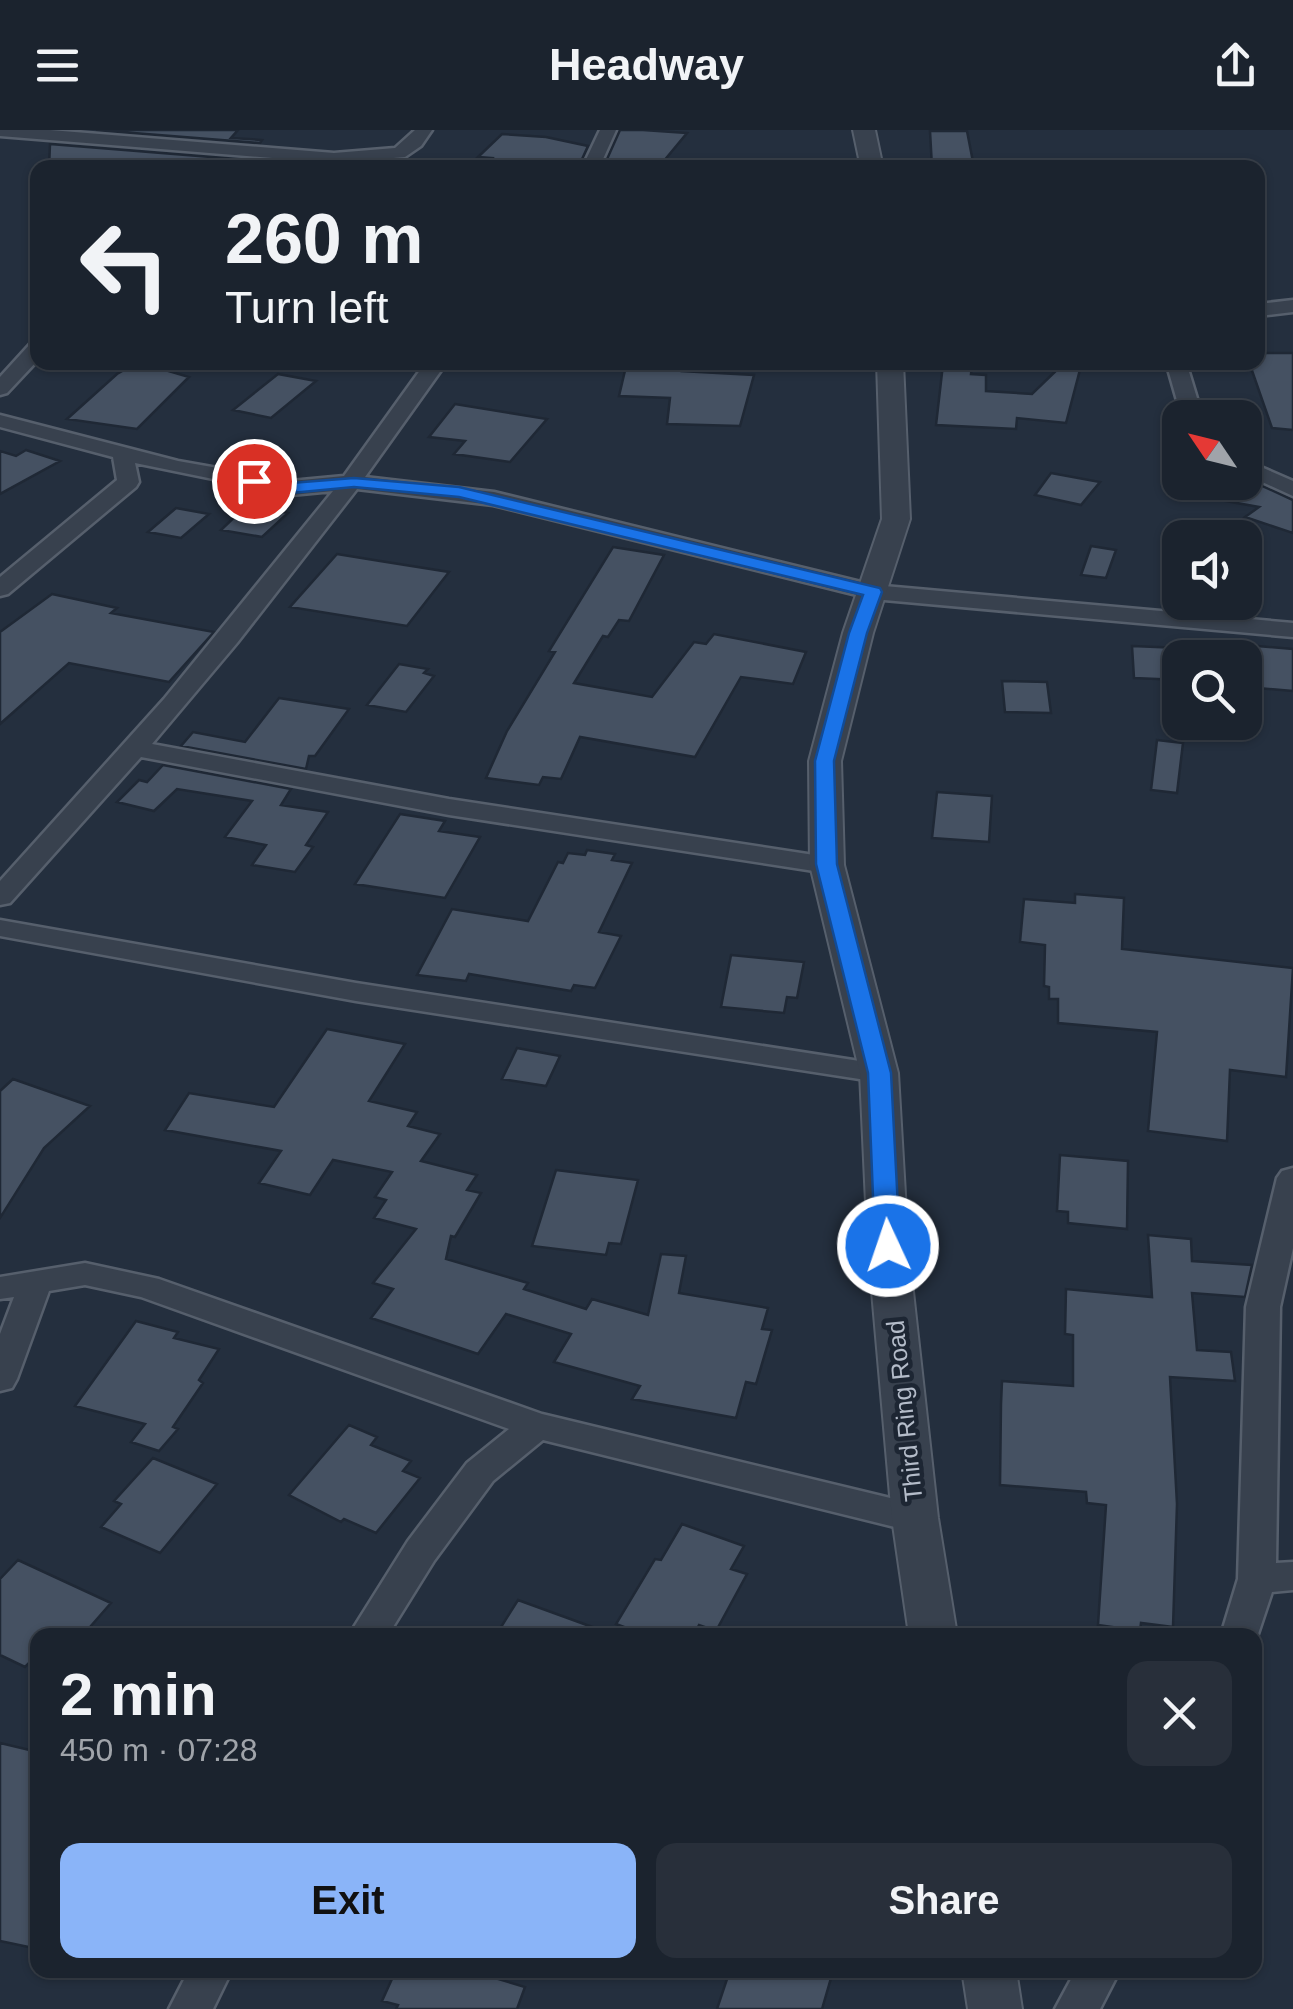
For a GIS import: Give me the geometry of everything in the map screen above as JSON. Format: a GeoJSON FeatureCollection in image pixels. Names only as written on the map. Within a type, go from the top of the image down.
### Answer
{"type":"FeatureCollection","features":[{"type":"Feature","properties":{"kind":"street"},"geometry":{"type":"LineString","coordinates":[[0,131],[364,157],[399,152],[415,142],[424,130]]}},
{"type":"Feature","properties":{"kind":"street"},"geometry":{"type":"LineString","coordinates":[[594,160],[608,130]]}},
{"type":"Feature","properties":{"kind":"street"},"geometry":{"type":"LineString","coordinates":[[864,130],[870,160]]}},
{"type":"Feature","properties":{"kind":"street"},"geometry":{"type":"LineString","coordinates":[[1265,309],[1293,306]]}},
{"type":"Feature","properties":{"kind":"street"},"geometry":{"type":"LineString","coordinates":[[0,356],[30,353]]}},
{"type":"Feature","properties":{"kind":"street"},"geometry":{"type":"LineString","coordinates":[[0,389],[30,355]]}},
{"type":"Feature","properties":{"kind":"street"},"geometry":{"type":"LineString","coordinates":[[0,897],[138,749],[334,510],[431,370]]}},
{"type":"Feature","properties":{"kind":"street","name":"Third Ring Road"},"geometry":{"type":"LineString","coordinates":[[890,370],[896,520],[858,633],[824,761],[827,864],[880,1073],[888,1246],[915,1518],[932,1628]]}},
{"type":"Feature","properties":{"kind":"street"},"geometry":{"type":"LineString","coordinates":[[1178,370],[1188,400]]}},
{"type":"Feature","properties":{"kind":"street"},"geometry":{"type":"LineString","coordinates":[[0,421],[178,466],[291,488],[334,510]]}},
{"type":"Feature","properties":{"kind":"street"},"geometry":{"type":"LineString","coordinates":[[123,453],[128,482]]}},
{"type":"Feature","properties":{"kind":"street"},"geometry":{"type":"LineString","coordinates":[[0,590],[128,482],[178,466]]}},
{"type":"Feature","properties":{"kind":"street"},"geometry":{"type":"LineString","coordinates":[[1262,474],[1293,489]]}},
{"type":"Feature","properties":{"kind":"street"},"geometry":{"type":"LineString","coordinates":[[291,488],[354,482],[494,498],[660,543],[873,592],[1293,630]]}},
{"type":"Feature","properties":{"kind":"street"},"geometry":{"type":"LineString","coordinates":[[138,749],[449,807],[827,864]]}},
{"type":"Feature","properties":{"kind":"street"},"geometry":{"type":"LineString","coordinates":[[0,928],[320,986],[880,1073]]}},
{"type":"Feature","properties":{"kind":"street"},"geometry":{"type":"LineString","coordinates":[[1244,1628],[1275,1578],[1263,1307],[1293,1178]]}},
{"type":"Feature","properties":{"kind":"street"},"geometry":{"type":"LineString","coordinates":[[0,1288],[86,1274],[148,1286],[537,1426],[915,1518]]}},
{"type":"Feature","properties":{"kind":"street"},"geometry":{"type":"LineString","coordinates":[[0,1380],[37,1280]]}},
{"type":"Feature","properties":{"kind":"street"},"geometry":{"type":"LineString","coordinates":[[372,1628],[421,1551],[480,1472],[537,1426]]}},
{"type":"Feature","properties":{"kind":"street"},"geometry":{"type":"LineString","coordinates":[[191,2009],[207,1978]]}},
{"type":"Feature","properties":{"kind":"street"},"geometry":{"type":"LineString","coordinates":[[990,1978],[996,2009]]}},
{"type":"Feature","properties":{"kind":"street"},"geometry":{"type":"LineString","coordinates":[[1077,2009],[1094,1978]]}},
{"type":"Feature","properties":{"kind":"building"},"geometry":{"type":"Polygon","coordinates":[[[96,130],[238,130],[231,138],[262,140],[260,143],[96,130]]]}},
{"type":"Feature","properties":{"kind":"building"},"geometry":{"type":"Polygon","coordinates":[[[620,130],[687,133],[665,160],[607,160],[620,130]]]}},
{"type":"Feature","properties":{"kind":"building"},"geometry":{"type":"Polygon","coordinates":[[[930,131],[967,131],[973,160],[932,160],[930,131]]]}},
{"type":"Feature","properties":{"kind":"building"},"geometry":{"type":"Polygon","coordinates":[[[502,134],[546,137],[588,146],[582,160],[478,157],[502,134]]]}},
{"type":"Feature","properties":{"kind":"building"},"geometry":{"type":"Polygon","coordinates":[[[50,144],[248,160],[49,160],[50,144]]]}},
{"type":"Feature","properties":{"kind":"building"},"geometry":{"type":"Polygon","coordinates":[[[1265,353],[1293,353],[1293,430],[1272,428],[1252,370],[1265,370],[1265,353]]]}},
{"type":"Feature","properties":{"kind":"building"},"geometry":{"type":"Polygon","coordinates":[[[124,370],[165,370],[189,377],[137,429],[67,419],[124,370]]]}},
{"type":"Feature","properties":{"kind":"building"},"geometry":{"type":"Polygon","coordinates":[[[625,370],[754,375],[740,426],[667,424],[670,398],[619,396],[625,370]]]}},
{"type":"Feature","properties":{"kind":"building"},"geometry":{"type":"Polygon","coordinates":[[[942,370],[971,370],[971,374],[986,375],[986,391],[1032,394],[1057,370],[1080,370],[1066,423],[1017,418],[1016,429],[936,425],[942,370]]]}},
{"type":"Feature","properties":{"kind":"building"},"geometry":{"type":"Polygon","coordinates":[[[278,374],[316,381],[271,418],[233,410],[278,374]]]}},
{"type":"Feature","properties":{"kind":"building"},"geometry":{"type":"Polygon","coordinates":[[[455,404],[547,419],[510,462],[454,454],[465,441],[429,437],[455,404]]]}},
{"type":"Feature","properties":{"kind":"building"},"geometry":{"type":"Polygon","coordinates":[[[26,450],[60,461],[0,494],[0,451],[16,456],[26,450]]]}},
{"type":"Feature","properties":{"kind":"building"},"geometry":{"type":"Polygon","coordinates":[[[1051,473],[1100,482],[1081,505],[1035,495],[1051,473]]]}},
{"type":"Feature","properties":{"kind":"building"},"geometry":{"type":"Polygon","coordinates":[[[1262,486],[1293,500],[1293,533],[1245,517],[1259,507],[1220,500],[1262,500],[1262,486]]]}},
{"type":"Feature","properties":{"kind":"building"},"geometry":{"type":"Polygon","coordinates":[[[247,505],[288,513],[262,537],[221,530],[247,505]]]}},
{"type":"Feature","properties":{"kind":"building"},"geometry":{"type":"Polygon","coordinates":[[[176,508],[209,514],[181,538],[148,532],[176,508]]]}},
{"type":"Feature","properties":{"kind":"building"},"geometry":{"type":"Polygon","coordinates":[[[1091,546],[1116,550],[1106,578],[1081,575],[1091,546]]]}},
{"type":"Feature","properties":{"kind":"building"},"geometry":{"type":"Polygon","coordinates":[[[613,547],[664,555],[629,621],[619,620],[608,637],[603,636],[574,683],[652,697],[694,642],[706,644],[714,634],[806,652],[793,684],[741,677],[695,757],[580,737],[561,779],[543,777],[539,785],[486,778],[507,731],[555,652],[549,651],[613,547]]]}},
{"type":"Feature","properties":{"kind":"building"},"geometry":{"type":"Polygon","coordinates":[[[337,554],[449,572],[407,626],[290,607],[337,554]]]}},
{"type":"Feature","properties":{"kind":"building"},"geometry":{"type":"Polygon","coordinates":[[[52,594],[117,608],[111,613],[214,632],[169,682],[69,663],[0,724],[0,632],[52,594]]]}},
{"type":"Feature","properties":{"kind":"building"},"geometry":{"type":"Polygon","coordinates":[[[1132,646],[1162,647],[1162,679],[1134,678],[1132,646]]]}},
{"type":"Feature","properties":{"kind":"building"},"geometry":{"type":"Polygon","coordinates":[[[1262,646],[1293,649],[1293,691],[1262,688],[1262,646]]]}},
{"type":"Feature","properties":{"kind":"building"},"geometry":{"type":"Polygon","coordinates":[[[399,664],[428,669],[424,673],[434,676],[406,712],[367,705],[399,664]]]}},
{"type":"Feature","properties":{"kind":"building"},"geometry":{"type":"Polygon","coordinates":[[[1002,681],[1047,682],[1051,713],[1005,712],[1002,681]]]}},
{"type":"Feature","properties":{"kind":"building"},"geometry":{"type":"Polygon","coordinates":[[[279,698],[349,709],[315,756],[309,756],[306,769],[181,746],[193,732],[245,742],[279,698]]]}},
{"type":"Feature","properties":{"kind":"building"},"geometry":{"type":"Polygon","coordinates":[[[1157,740],[1183,743],[1177,793],[1151,790],[1157,740]]]}},
{"type":"Feature","properties":{"kind":"building"},"geometry":{"type":"Polygon","coordinates":[[[163,765],[291,789],[281,805],[328,812],[306,845],[313,847],[295,872],[252,865],[266,845],[225,837],[252,801],[177,789],[154,811],[117,802],[139,780],[147,782],[163,765]]]}},
{"type":"Feature","properties":{"kind":"building"},"geometry":{"type":"Polygon","coordinates":[[[937,792],[992,796],[989,842],[932,838],[937,792]]]}},
{"type":"Feature","properties":{"kind":"building"},"geometry":{"type":"Polygon","coordinates":[[[400,814],[445,821],[439,831],[480,837],[445,898],[355,884],[400,814]]]}},
{"type":"Feature","properties":{"kind":"building"},"geometry":{"type":"Polygon","coordinates":[[[587,850],[615,854],[612,860],[632,863],[599,932],[621,936],[595,988],[574,985],[571,991],[469,974],[466,981],[417,975],[452,909],[528,921],[558,862],[563,863],[568,853],[585,855],[587,850]]]}},
{"type":"Feature","properties":{"kind":"building"},"geometry":{"type":"Polygon","coordinates":[[[1075,894],[1124,898],[1122,949],[1293,968],[1286,1077],[1230,1070],[1227,1141],[1148,1131],[1157,1032],[1058,1023],[1058,999],[1049,999],[1049,987],[1044,986],[1045,945],[1020,942],[1024,899],[1075,903],[1075,894]]]}},
{"type":"Feature","properties":{"kind":"building"},"geometry":{"type":"Polygon","coordinates":[[[731,955],[804,962],[797,998],[787,997],[784,1013],[721,1007],[731,955]]]}},
{"type":"Feature","properties":{"kind":"building"},"geometry":{"type":"Polygon","coordinates":[[[327,1029],[405,1044],[369,1101],[417,1112],[408,1126],[440,1134],[421,1161],[477,1175],[467,1190],[481,1193],[455,1237],[451,1236],[446,1259],[528,1283],[524,1289],[586,1309],[592,1299],[648,1315],[661,1254],[686,1256],[679,1293],[768,1308],[762,1329],[772,1330],[756,1384],[746,1382],[736,1418],[632,1399],[640,1386],[554,1362],[571,1334],[506,1314],[478,1354],[371,1318],[393,1289],[373,1283],[416,1229],[374,1218],[386,1200],[375,1197],[392,1172],[333,1160],[310,1195],[259,1183],[281,1151],[165,1130],[189,1093],[274,1107],[327,1029]]]}},
{"type":"Feature","properties":{"kind":"building"},"geometry":{"type":"Polygon","coordinates":[[[517,1048],[560,1056],[546,1086],[502,1079],[517,1048]]]}},
{"type":"Feature","properties":{"kind":"building"},"geometry":{"type":"Polygon","coordinates":[[[13,1079],[90,1106],[44,1148],[0,1218],[0,1091],[13,1079]]]}},
{"type":"Feature","properties":{"kind":"building"},"geometry":{"type":"Polygon","coordinates":[[[1060,1155],[1128,1161],[1127,1229],[1068,1223],[1068,1212],[1057,1211],[1060,1155]]]}},
{"type":"Feature","properties":{"kind":"building"},"geometry":{"type":"Polygon","coordinates":[[[556,1170],[638,1180],[621,1244],[609,1243],[606,1255],[532,1246],[556,1170]]]}},
{"type":"Feature","properties":{"kind":"building"},"geometry":{"type":"Polygon","coordinates":[[[1148,1235],[1191,1239],[1192,1261],[1252,1265],[1245,1297],[1192,1293],[1197,1350],[1231,1352],[1235,1381],[1170,1377],[1177,1504],[1173,1627],[1141,1623],[1140,1628],[1119,1628],[1098,1625],[1106,1505],[1087,1503],[1086,1492],[1000,1485],[1002,1381],[1073,1386],[1073,1335],[1065,1334],[1066,1289],[1152,1297],[1148,1235]]]}},
{"type":"Feature","properties":{"kind":"building"},"geometry":{"type":"Polygon","coordinates":[[[136,1321],[178,1332],[174,1338],[219,1349],[199,1380],[203,1383],[173,1427],[178,1429],[159,1451],[131,1442],[145,1424],[75,1406],[136,1321]]]}},
{"type":"Feature","properties":{"kind":"building"},"geometry":{"type":"Polygon","coordinates":[[[349,1425],[377,1437],[371,1445],[411,1461],[403,1471],[420,1478],[376,1533],[344,1519],[341,1522],[289,1495],[349,1425]]]}},
{"type":"Feature","properties":{"kind":"building"},"geometry":{"type":"Polygon","coordinates":[[[153,1458],[217,1484],[160,1553],[101,1527],[121,1504],[114,1501],[153,1458]]]}},
{"type":"Feature","properties":{"kind":"building"},"geometry":{"type":"Polygon","coordinates":[[[682,1524],[744,1546],[731,1569],[747,1574],[718,1628],[627,1628],[616,1624],[655,1559],[661,1560],[682,1524]]]}},
{"type":"Feature","properties":{"kind":"building"},"geometry":{"type":"Polygon","coordinates":[[[18,1560],[111,1603],[89,1628],[30,1628],[30,1662],[25,1667],[0,1655],[0,1579],[18,1560]]]}},
{"type":"Feature","properties":{"kind":"building"},"geometry":{"type":"Polygon","coordinates":[[[518,1600],[595,1628],[500,1628],[518,1600]]]}},
{"type":"Feature","properties":{"kind":"building"},"geometry":{"type":"Polygon","coordinates":[[[0,1743],[30,1750],[30,1947],[0,1941],[0,1743]]]}},
{"type":"Feature","properties":{"kind":"building"},"geometry":{"type":"Polygon","coordinates":[[[392,1978],[495,1978],[525,1987],[517,2009],[396,2009],[398,2005],[382,2001],[392,1978]]]}},
{"type":"Feature","properties":{"kind":"building"},"geometry":{"type":"Polygon","coordinates":[[[727,1978],[831,1978],[822,2009],[717,2009],[727,1978]]]}},
{"type":"Feature","properties":{"kind":"route"},"geometry":{"type":"LineString","coordinates":[[254,481],[291,488],[354,482],[494,498],[660,543],[873,592],[824,761],[827,864],[880,1073],[888,1246]]}}]}
